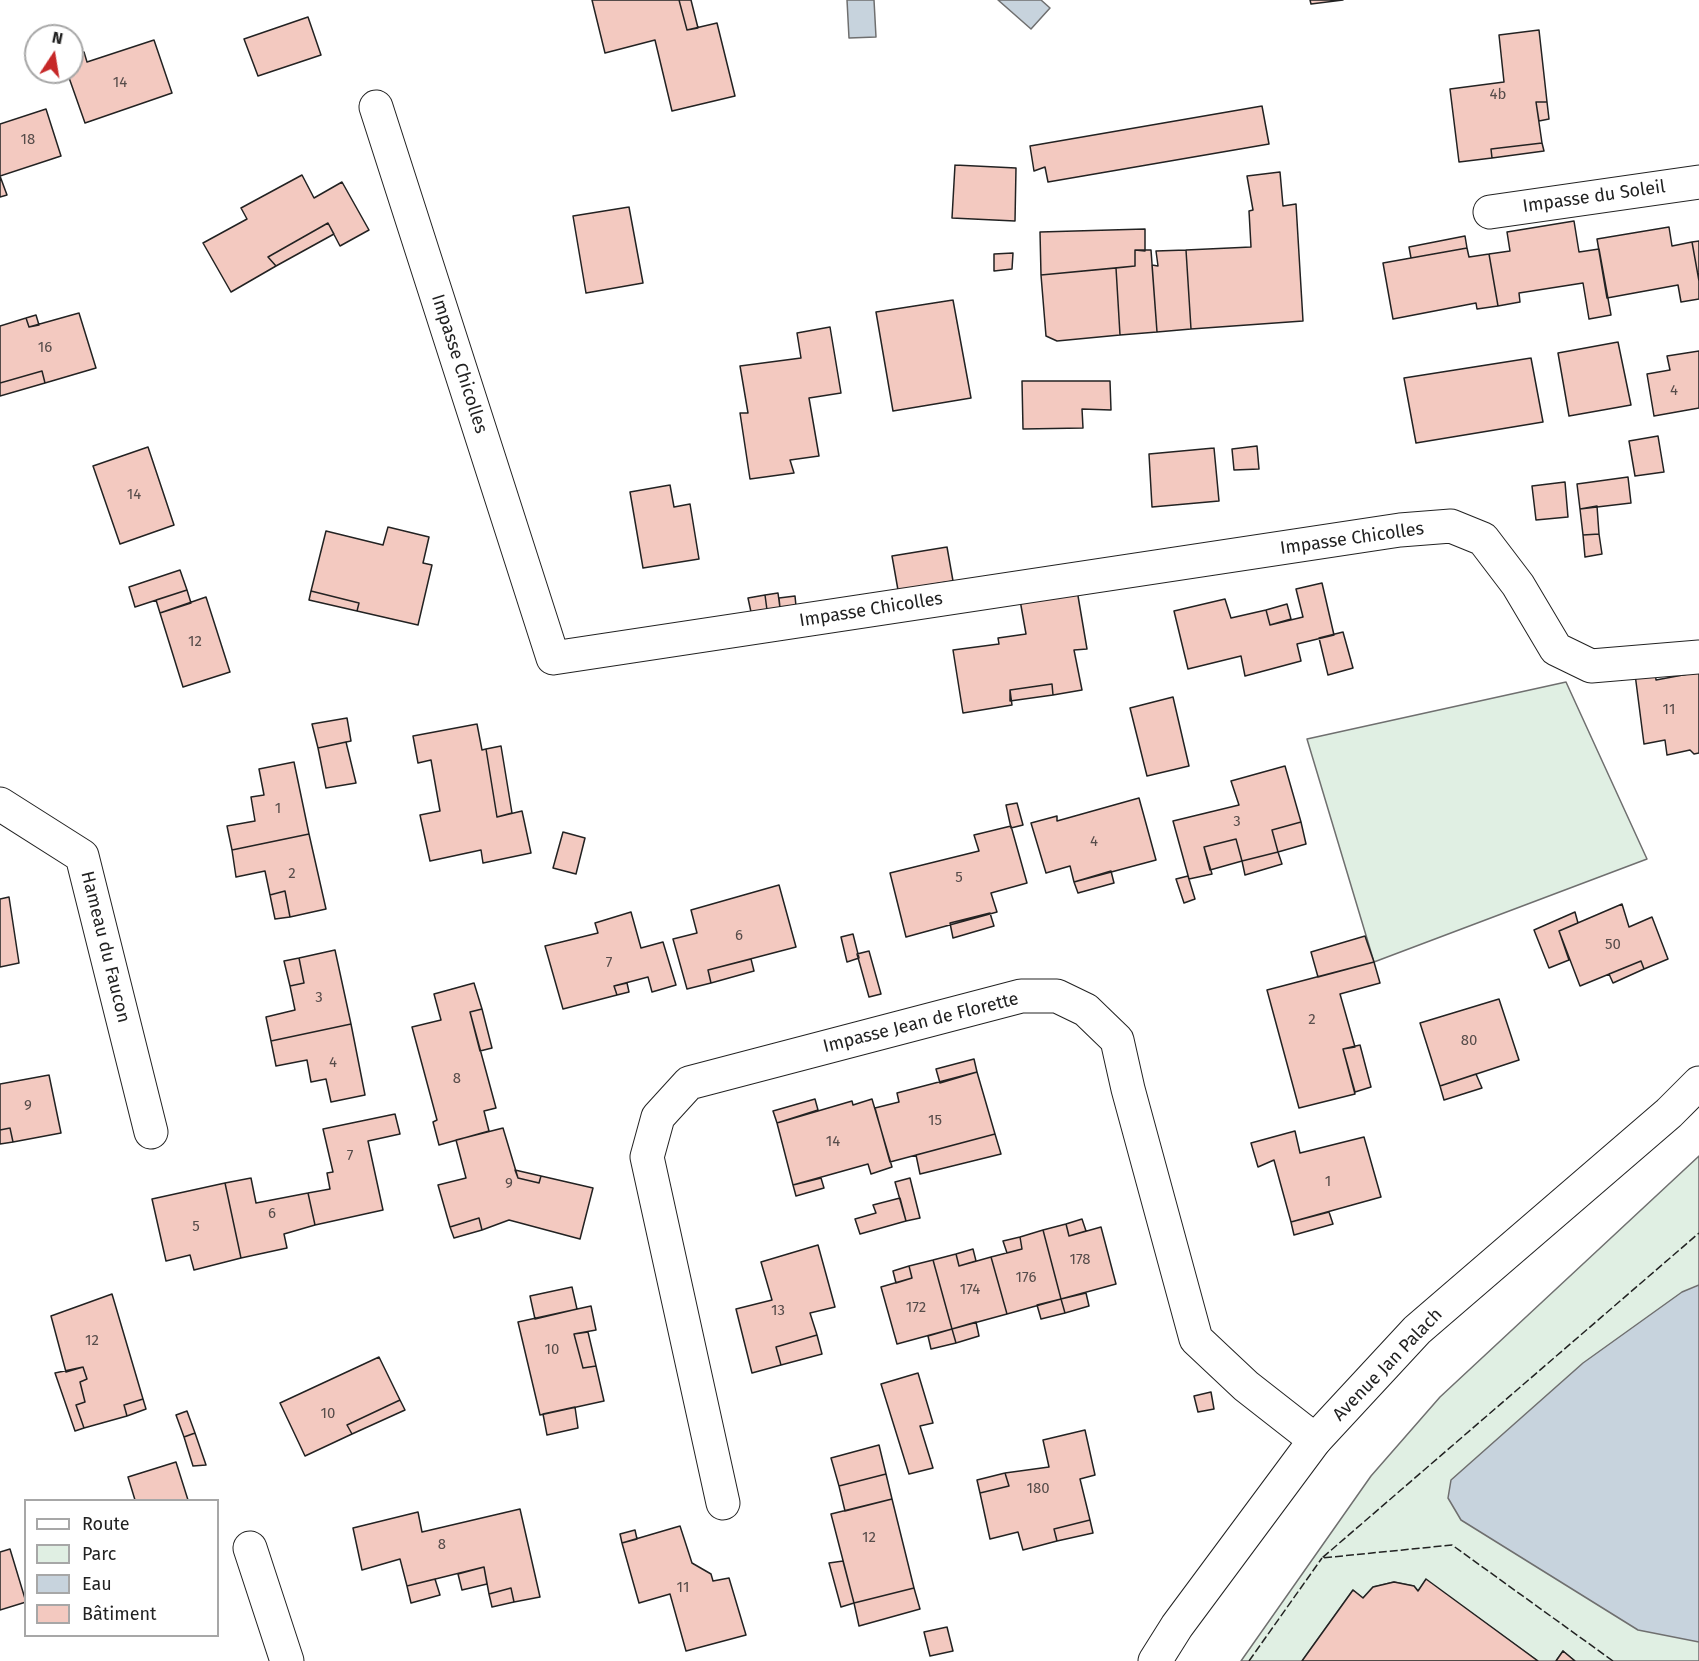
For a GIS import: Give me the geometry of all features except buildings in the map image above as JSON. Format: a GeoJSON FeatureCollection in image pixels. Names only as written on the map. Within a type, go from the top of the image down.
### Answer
{"type":"FeatureCollection","features":[{"type":"Feature","properties":{"kind":"street","name":"Impasse Chicolles"},"geometry":{"type":"LineString","coordinates":[[376,107],[553,658],[1400,530],[1451,526],[1483,539],[1518,585],[1556,650],[1591,666],[1699,657]]}},
{"type":"Feature","properties":{"kind":"street","name":"Impasse du Soleil"},"geometry":{"type":"LineString","coordinates":[[1490,212],[1699,182]]}},
{"type":"Feature","properties":{"kind":"street","name":"Hameau du Faucon"},"geometry":{"type":"LineString","coordinates":[[0,804],[82,856],[151,1132]]}},
{"type":"Feature","properties":{"kind":"street","name":"Impasse Jean de Florette"},"geometry":{"type":"LineString","coordinates":[[723,1503],[647,1157],[658,1117],[689,1083],[1021,996],[1057,996],[1086,1010],[1118,1040],[1128,1089],[1196,1339],[1246,1386],[1315,1440]]}},
{"type":"Feature","properties":{"kind":"street","name":"Avenue Jan Palach"},"geometry":{"type":"LineString","coordinates":[[1155,1661],[1177,1626],[1315,1440],[1417,1330],[1669,1113],[1699,1083]]}},
{"type":"Feature","properties":{"kind":"street","name":"Avenue Jan Palach"},"geometry":{"type":"LineString","coordinates":[[1669,1113],[1699,1102]]}},
{"type":"Feature","properties":{"kind":"street"},"geometry":{"type":"LineString","coordinates":[[250,1548],[288,1661]]}},
{"type":"Feature","properties":{"kind":"green space"},"geometry":{"type":"Polygon","coordinates":[[[1566,682],[1647,859],[1374,962],[1307,739],[1566,682]]]}},
{"type":"Feature","properties":{"kind":"green space"},"geometry":{"type":"Polygon","coordinates":[[[1699,1156],[1699,1661],[1575,1661],[1563,1651],[1556,1661],[1538,1661],[1426,1580],[1418,1591],[1414,1586],[1394,1582],[1373,1587],[1363,1598],[1353,1590],[1302,1661],[1241,1661],[1371,1476],[1440,1397],[1699,1156]]]}},
{"type":"Feature","properties":{"kind":"water"},"geometry":{"type":"Polygon","coordinates":[[[847,0],[874,0],[876,37],[849,38],[847,0]]]}},
{"type":"Feature","properties":{"kind":"water"},"geometry":{"type":"Polygon","coordinates":[[[998,0],[1041,0],[1050,8],[1031,29],[998,0]]]}},
{"type":"Feature","properties":{"kind":"water"},"geometry":{"type":"Polygon","coordinates":[[[1699,1285],[1699,1642],[1638,1630],[1461,1520],[1448,1498],[1451,1480],[1583,1363],[1682,1292],[1699,1285]]]}},
{"type":"Feature","properties":{"kind":"fence"},"geometry":{"type":"LineString","coordinates":[[1613,1661],[1452,1545],[1322,1558],[1699,1233]]}},
{"type":"Feature","properties":{"kind":"fence"},"geometry":{"type":"LineString","coordinates":[[1249,1661],[1322,1558]]}}]}
